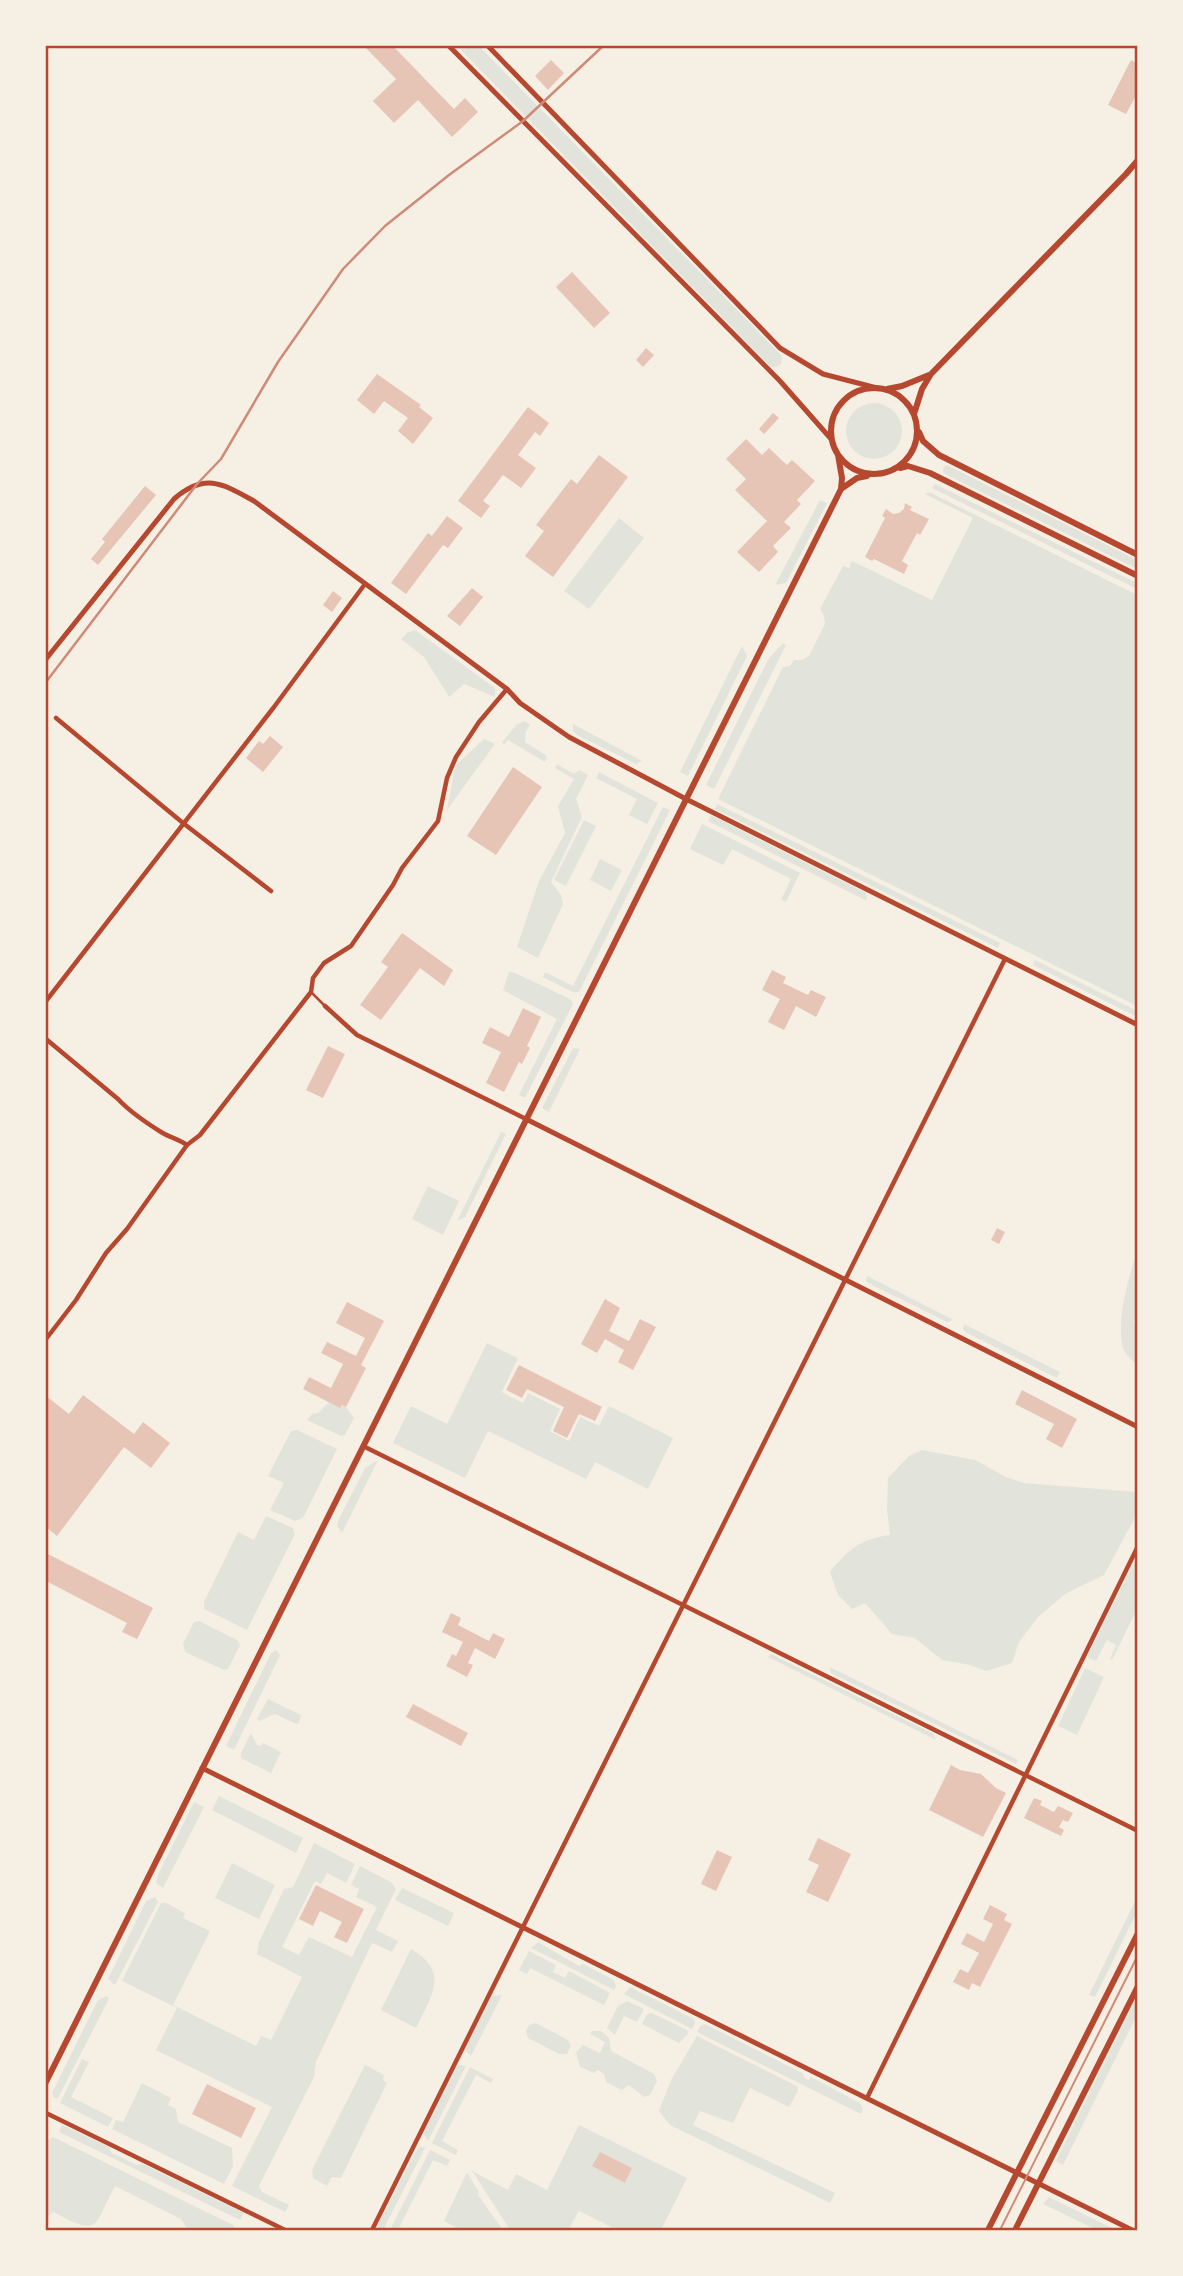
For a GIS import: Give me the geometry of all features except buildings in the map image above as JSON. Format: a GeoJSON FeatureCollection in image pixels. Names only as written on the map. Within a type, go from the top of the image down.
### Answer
{"type":"FeatureCollection","features":[{"type":"Feature","properties":{"kind":"main road"},"geometry":{"type":"LineString","coordinates":[[915,414],[922,389],[931,374],[1138,160]]}},
{"type":"Feature","properties":{"kind":"main road"},"geometry":{"type":"LineString","coordinates":[[46,2082],[841,489],[838,455],[832,440],[833,416],[841,403],[861,390],[902,386],[931,374]]}},
{"type":"Feature","properties":{"kind":"main road"},"geometry":{"type":"LineString","coordinates":[[881,388],[906,401],[915,414],[923,441],[939,455],[1138,555]]}},
{"type":"Feature","properties":{"kind":"main road"},"geometry":{"type":"LineString","coordinates":[[895,470],[912,453],[918,430]]}},
{"type":"Feature","properties":{"kind":"main road"},"geometry":{"type":"LineString","coordinates":[[838,455],[849,467],[872,475]]}},
{"type":"Feature","properties":{"kind":"main road"},"geometry":{"type":"LineString","coordinates":[[841,489],[857,478],[908,466],[929,473],[1138,576]]}},
{"type":"Feature","properties":{"kind":"main road"},"geometry":{"type":"LineString","coordinates":[[988,2231],[1138,1933]]}},
{"type":"Feature","properties":{"kind":"main road"},"geometry":{"type":"LineString","coordinates":[[1016,2231],[1138,1986]]}},
{"type":"Feature","properties":{"kind":"street"},"geometry":{"type":"LineString","coordinates":[[449,46],[780,381],[832,440]]}},
{"type":"Feature","properties":{"kind":"street"},"geometry":{"type":"LineString","coordinates":[[488,46],[780,348],[823,374],[881,388]]}},
{"type":"Feature","properties":{"kind":"street"},"geometry":{"type":"LineString","coordinates":[[46,658],[174,499],[197,484],[224,484],[365,584],[507,689],[520,703],[569,737],[686,799],[1138,1026]]}},
{"type":"Feature","properties":{"kind":"street"},"geometry":{"type":"LineString","coordinates":[[46,1000],[274,707],[365,584]]}},
{"type":"Feature","properties":{"kind":"street"},"geometry":{"type":"LineString","coordinates":[[46,1339],[187,1145],[200,1135],[311,992],[313,978],[318,970],[324,963],[351,946],[402,868],[438,821],[447,778],[456,757],[479,722],[507,689]]}},
{"type":"Feature","properties":{"kind":"street"},"geometry":{"type":"LineString","coordinates":[[56,719],[271,891]]}},
{"type":"Feature","properties":{"kind":"street"},"geometry":{"type":"LineString","coordinates":[[372,2231],[1005,959]]}},
{"type":"Feature","properties":{"kind":"street"},"geometry":{"type":"LineString","coordinates":[[325,1006],[356,1035],[1138,1427]]}},
{"type":"Feature","properties":{"kind":"street"},"geometry":{"type":"LineString","coordinates":[[46,1039],[127,1109],[164,1134],[187,1145]]}},
{"type":"Feature","properties":{"kind":"street"},"geometry":{"type":"LineString","coordinates":[[363,1446],[1138,1831]]}},
{"type":"Feature","properties":{"kind":"street"},"geometry":{"type":"LineString","coordinates":[[867,2098],[1138,1546]]}},
{"type":"Feature","properties":{"kind":"street"},"geometry":{"type":"LineString","coordinates":[[202,1768],[1132,2231]]}},
{"type":"Feature","properties":{"kind":"street"},"geometry":{"type":"LineString","coordinates":[[46,2113],[285,2231]]}},
{"type":"Feature","properties":{"kind":"lane"},"geometry":{"type":"LineString","coordinates":[[311,992],[325,1006]]}},
{"type":"Feature","properties":{"kind":"shaded area"},"geometry":{"type":"Polygon","coordinates":[[[457,46],[479,46],[782,356],[781,364],[771,367],[457,46]]]}},
{"type":"Feature","properties":{"kind":"shaded area"},"geometry":{"type":"Polygon","coordinates":[[[868,403],[880,403],[890,407],[898,415],[902,431],[898,447],[890,455],[880,459],[868,459],[858,455],[850,447],[846,437],[846,425],[850,415],[858,407],[868,403]]]}},
{"type":"Feature","properties":{"kind":"shaded area"},"geometry":{"type":"Polygon","coordinates":[[[947,465],[1137,560],[1137,569],[943,473],[943,468],[947,465]]]}},
{"type":"Feature","properties":{"kind":"shaded area"},"geometry":{"type":"Polygon","coordinates":[[[935,484],[1137,583],[1137,589],[932,488],[935,484]]]}},
{"type":"Feature","properties":{"kind":"shaded area"},"geometry":{"type":"Polygon","coordinates":[[[929,492],[1137,595],[1137,1006],[718,799],[783,667],[790,666],[794,660],[809,656],[825,624],[820,609],[843,566],[849,568],[852,561],[932,600],[973,518],[925,494],[929,492]]]}},
{"type":"Feature","properties":{"kind":"shaded area"},"geometry":{"type":"Polygon","coordinates":[[[820,500],[827,503],[786,583],[775,585],[820,500]]]}},
{"type":"Feature","properties":{"kind":"shaded area"},"geometry":{"type":"Polygon","coordinates":[[[619,518],[644,538],[589,609],[564,591],[619,518]]]}},
{"type":"Feature","properties":{"kind":"shaded area"},"geometry":{"type":"Polygon","coordinates":[[[415,630],[495,688],[495,697],[464,684],[449,697],[424,657],[401,639],[415,630]]]}},
{"type":"Feature","properties":{"kind":"shaded area"},"geometry":{"type":"Polygon","coordinates":[[[783,643],[786,645],[714,789],[706,785],[769,658],[783,643]]]}},
{"type":"Feature","properties":{"kind":"shaded area"},"geometry":{"type":"Polygon","coordinates":[[[742,646],[747,656],[688,776],[680,772],[742,646]]]}},
{"type":"Feature","properties":{"kind":"shaded area"},"geometry":{"type":"Polygon","coordinates":[[[525,721],[530,725],[526,731],[525,742],[547,756],[545,762],[508,740],[504,745],[502,742],[517,724],[525,721]]]}},
{"type":"Feature","properties":{"kind":"shaded area"},"geometry":{"type":"Polygon","coordinates":[[[573,724],[642,761],[636,764],[577,735],[573,731],[573,724]]]}},
{"type":"Feature","properties":{"kind":"shaded area"},"geometry":{"type":"Polygon","coordinates":[[[484,739],[495,744],[447,810],[455,766],[484,739]]]}},
{"type":"Feature","properties":{"kind":"shaded area"},"geometry":{"type":"Polygon","coordinates":[[[557,764],[574,774],[579,770],[588,775],[576,799],[582,817],[551,882],[561,895],[563,904],[538,958],[517,947],[539,881],[565,833],[558,806],[574,779],[555,768],[557,764]]]}},
{"type":"Feature","properties":{"kind":"shaded area"},"geometry":{"type":"Polygon","coordinates":[[[599,772],[658,803],[647,824],[629,815],[637,799],[596,778],[599,772]]]}},
{"type":"Feature","properties":{"kind":"shaded area"},"geometry":{"type":"Polygon","coordinates":[[[717,804],[1000,943],[998,948],[715,809],[717,804]]]}},
{"type":"Feature","properties":{"kind":"shaded area"},"geometry":{"type":"Polygon","coordinates":[[[663,807],[670,810],[579,992],[573,992],[543,977],[545,972],[573,986],[663,807]]]}},
{"type":"Feature","properties":{"kind":"shaded area"},"geometry":{"type":"Polygon","coordinates":[[[711,815],[866,893],[867,901],[708,821],[711,815]]]}},
{"type":"Feature","properties":{"kind":"shaded area"},"geometry":{"type":"Polygon","coordinates":[[[584,820],[596,826],[566,886],[554,880],[584,820]]]}},
{"type":"Feature","properties":{"kind":"shaded area"},"geometry":{"type":"Polygon","coordinates":[[[702,824],[800,873],[786,902],[781,900],[791,879],[732,849],[723,865],[690,849],[702,824]]]}},
{"type":"Feature","properties":{"kind":"shaded area"},"geometry":{"type":"Polygon","coordinates":[[[600,859],[622,870],[611,891],[590,880],[600,859]]]}},
{"type":"Feature","properties":{"kind":"shaded area"},"geometry":{"type":"Polygon","coordinates":[[[1035,960],[1137,1011],[1137,1017],[1033,965],[1035,960]]]}},
{"type":"Feature","properties":{"kind":"shaded area"},"geometry":{"type":"Polygon","coordinates":[[[509,972],[570,999],[573,1004],[525,1098],[519,1095],[557,1019],[503,990],[509,972]]]}},
{"type":"Feature","properties":{"kind":"shaded area"},"geometry":{"type":"Polygon","coordinates":[[[573,1048],[580,1049],[549,1112],[542,1108],[573,1048]]]}},
{"type":"Feature","properties":{"kind":"shaded area"},"geometry":{"type":"Polygon","coordinates":[[[501,1132],[506,1134],[465,1217],[457,1221],[501,1132]]]}},
{"type":"Feature","properties":{"kind":"shaded area"},"geometry":{"type":"Polygon","coordinates":[[[428,1186],[459,1201],[443,1235],[412,1219],[428,1186]]]}},
{"type":"Feature","properties":{"kind":"shaded area"},"geometry":{"type":"Polygon","coordinates":[[[1137,1252],[1137,1315],[1134,1322],[1137,1328],[1137,1365],[1123,1348],[1121,1325],[1127,1287],[1137,1252]]]}},
{"type":"Feature","properties":{"kind":"shaded area"},"geometry":{"type":"Polygon","coordinates":[[[867,1276],[952,1319],[951,1321],[947,1322],[868,1283],[867,1276]]]}},
{"type":"Feature","properties":{"kind":"shaded area"},"geometry":{"type":"Polygon","coordinates":[[[964,1324],[1060,1372],[1057,1378],[965,1332],[964,1324]]]}},
{"type":"Feature","properties":{"kind":"shaded area"},"geometry":{"type":"Polygon","coordinates":[[[487,1343],[518,1358],[502,1392],[523,1403],[528,1393],[560,1409],[550,1431],[569,1441],[580,1417],[599,1426],[609,1406],[673,1438],[648,1489],[595,1462],[586,1479],[488,1431],[465,1478],[393,1443],[411,1406],[447,1424],[487,1343]]]}},
{"type":"Feature","properties":{"kind":"shaded area"},"geometry":{"type":"Polygon","coordinates":[[[329,1402],[346,1407],[354,1418],[345,1435],[341,1436],[307,1420],[329,1402]]]}},
{"type":"Feature","properties":{"kind":"shaded area"},"geometry":{"type":"Polygon","coordinates":[[[297,1430],[337,1449],[303,1518],[295,1521],[270,1510],[284,1483],[268,1476],[291,1431],[297,1430]]]}},
{"type":"Feature","properties":{"kind":"shaded area"},"geometry":{"type":"Polygon","coordinates":[[[922,1450],[975,1460],[1006,1477],[1024,1483],[1137,1492],[1137,1514],[1104,1575],[1065,1594],[1038,1617],[1019,1642],[1012,1663],[986,1671],[942,1660],[915,1638],[892,1634],[865,1603],[852,1609],[838,1595],[830,1572],[856,1546],[890,1535],[887,1510],[888,1478],[909,1456],[922,1450]]]}},
{"type":"Feature","properties":{"kind":"shaded area"},"geometry":{"type":"Polygon","coordinates":[[[378,1460],[342,1533],[337,1526],[338,1521],[365,1468],[378,1460]]]}},
{"type":"Feature","properties":{"kind":"shaded area"},"geometry":{"type":"Polygon","coordinates":[[[266,1516],[293,1528],[295,1534],[247,1630],[204,1609],[204,1602],[238,1532],[254,1540],[266,1516]]]}},
{"type":"Feature","properties":{"kind":"shaded area"},"geometry":{"type":"Polygon","coordinates":[[[1134,1563],[1137,1565],[1137,1609],[1112,1660],[1110,1659],[1116,1645],[1107,1640],[1096,1661],[1087,1657],[1134,1563]]]}},
{"type":"Feature","properties":{"kind":"shaded area"},"geometry":{"type":"Polygon","coordinates":[[[199,1621],[237,1640],[240,1645],[228,1669],[224,1670],[185,1652],[183,1644],[194,1622],[199,1621]]]}},
{"type":"Feature","properties":{"kind":"shaded area"},"geometry":{"type":"Polygon","coordinates":[[[276,1650],[280,1655],[234,1750],[226,1746],[271,1653],[276,1650]]]}},
{"type":"Feature","properties":{"kind":"shaded area"},"geometry":{"type":"Polygon","coordinates":[[[771,1654],[934,1734],[936,1740],[768,1657],[771,1654]]]}},
{"type":"Feature","properties":{"kind":"shaded area"},"geometry":{"type":"Polygon","coordinates":[[[830,1667],[1018,1760],[1016,1764],[831,1673],[830,1667]]]}},
{"type":"Feature","properties":{"kind":"shaded area"},"geometry":{"type":"Polygon","coordinates":[[[1085,1668],[1104,1677],[1077,1735],[1058,1726],[1085,1668]]]}},
{"type":"Feature","properties":{"kind":"shaded area"},"geometry":{"type":"Polygon","coordinates":[[[268,1699],[301,1715],[299,1723],[275,1714],[259,1721],[257,1719],[268,1699]]]}},
{"type":"Feature","properties":{"kind":"shaded area"},"geometry":{"type":"Polygon","coordinates":[[[251,1733],[257,1745],[263,1743],[281,1752],[271,1773],[241,1758],[251,1733]]]}},
{"type":"Feature","properties":{"kind":"shaded area"},"geometry":{"type":"Polygon","coordinates":[[[219,1796],[303,1838],[296,1853],[212,1810],[219,1796]]]}},
{"type":"Feature","properties":{"kind":"shaded area"},"geometry":{"type":"Polygon","coordinates":[[[194,1802],[204,1807],[163,1888],[156,1883],[158,1875],[194,1802]]]}},
{"type":"Feature","properties":{"kind":"shaded area"},"geometry":{"type":"Polygon","coordinates":[[[314,1843],[355,1864],[346,1883],[327,1873],[321,1884],[315,1881],[282,1947],[299,1955],[309,1937],[352,1957],[377,1907],[356,1897],[359,1889],[351,1885],[360,1866],[391,1882],[396,1889],[376,1930],[398,1941],[392,1952],[372,1943],[316,2062],[314,2077],[259,2186],[262,2192],[289,2205],[285,2212],[232,2186],[272,2107],[156,2050],[177,2008],[122,1981],[161,1903],[166,1903],[185,1913],[183,1918],[210,1931],[173,2005],[256,2046],[261,2036],[271,2040],[302,1977],[257,1954],[259,1942],[284,1889],[293,1887],[314,1843]]]}},
{"type":"Feature","properties":{"kind":"shaded area"},"geometry":{"type":"Polygon","coordinates":[[[232,1863],[275,1885],[259,1919],[215,1898],[232,1863]]]}},
{"type":"Feature","properties":{"kind":"shaded area"},"geometry":{"type":"Polygon","coordinates":[[[402,1888],[454,1913],[448,1926],[395,1900],[402,1888]]]}},
{"type":"Feature","properties":{"kind":"shaded area"},"geometry":{"type":"Polygon","coordinates":[[[155,1897],[158,1902],[115,1985],[108,1979],[146,1901],[155,1897]]]}},
{"type":"Feature","properties":{"kind":"shaded area"},"geometry":{"type":"Polygon","coordinates":[[[1137,1897],[1137,1912],[1095,1997],[1089,1995],[1137,1897]]]}},
{"type":"Feature","properties":{"kind":"shaded area"},"geometry":{"type":"Polygon","coordinates":[[[538,1942],[579,1966],[583,1964],[614,1980],[616,1987],[614,1990],[531,1948],[538,1942]]]}},
{"type":"Feature","properties":{"kind":"shaded area"},"geometry":{"type":"Polygon","coordinates":[[[411,1949],[431,1967],[434,1976],[432,1995],[416,2028],[381,2010],[411,1949]]]}},
{"type":"Feature","properties":{"kind":"shaded area"},"geometry":{"type":"Polygon","coordinates":[[[529,1951],[556,1965],[553,1972],[565,1978],[569,1971],[610,1993],[604,2005],[530,1968],[527,1974],[519,1970],[529,1951]]]}},
{"type":"Feature","properties":{"kind":"shaded area"},"geometry":{"type":"Polygon","coordinates":[[[630,1987],[694,2019],[692,2029],[624,1994],[630,1987]]]}},
{"type":"Feature","properties":{"kind":"shaded area"},"geometry":{"type":"Polygon","coordinates":[[[502,1995],[471,2056],[465,2050],[466,2047],[492,1996],[502,1995]]]}},
{"type":"Feature","properties":{"kind":"shaded area"},"geometry":{"type":"Polygon","coordinates":[[[107,1996],[109,1999],[58,2098],[54,2098],[52,2093],[98,2000],[107,1996]]]}},
{"type":"Feature","properties":{"kind":"shaded area"},"geometry":{"type":"Polygon","coordinates":[[[1137,1997],[1137,2015],[1063,2165],[1056,2161],[1137,1997]]]}},
{"type":"Feature","properties":{"kind":"shaded area"},"geometry":{"type":"Polygon","coordinates":[[[627,2001],[644,2009],[637,2022],[624,2016],[615,2035],[607,2028],[618,2006],[627,2001]]]}},
{"type":"Feature","properties":{"kind":"shaded area"},"geometry":{"type":"Polygon","coordinates":[[[652,2013],[687,2030],[688,2034],[679,2043],[642,2024],[647,2014],[652,2013]]]}},
{"type":"Feature","properties":{"kind":"shaded area"},"geometry":{"type":"Polygon","coordinates":[[[536,2023],[568,2040],[571,2045],[567,2054],[559,2054],[528,2038],[526,2031],[529,2025],[536,2023]]]}},
{"type":"Feature","properties":{"kind":"shaded area"},"geometry":{"type":"Polygon","coordinates":[[[705,2024],[804,2074],[803,2077],[809,2080],[811,2077],[860,2103],[863,2109],[861,2114],[697,2032],[700,2026],[705,2024]]]}},
{"type":"Feature","properties":{"kind":"shaded area"},"geometry":{"type":"Polygon","coordinates":[[[592,2031],[601,2031],[609,2038],[611,2051],[654,2074],[657,2081],[650,2095],[644,2097],[629,2085],[622,2090],[606,2082],[604,2074],[598,2070],[594,2073],[580,2067],[576,2052],[583,2045],[600,2053],[605,2042],[590,2034],[592,2031]]]}},
{"type":"Feature","properties":{"kind":"shaded area"},"geometry":{"type":"Polygon","coordinates":[[[697,2036],[797,2086],[798,2091],[789,2107],[750,2088],[733,2123],[700,2111],[693,2125],[835,2193],[830,2203],[670,2125],[659,2111],[671,2080],[697,2036]]]}},
{"type":"Feature","properties":{"kind":"shaded area"},"geometry":{"type":"Polygon","coordinates":[[[82,2059],[89,2062],[71,2097],[113,2118],[108,2127],[60,2103],[82,2059]]]}},
{"type":"Feature","properties":{"kind":"shaded area"},"geometry":{"type":"Polygon","coordinates":[[[365,2065],[384,2075],[383,2080],[387,2083],[341,2178],[332,2177],[327,2186],[313,2178],[312,2170],[365,2065]]]}},
{"type":"Feature","properties":{"kind":"shaded area"},"geometry":{"type":"Polygon","coordinates":[[[466,2066],[428,2141],[423,2134],[456,2067],[466,2066]]]}},
{"type":"Feature","properties":{"kind":"shaded area"},"geometry":{"type":"Polygon","coordinates":[[[470,2067],[493,2079],[491,2083],[476,2075],[442,2141],[458,2150],[456,2155],[432,2143],[470,2067]]]}},
{"type":"Feature","properties":{"kind":"shaded area"},"geometry":{"type":"Polygon","coordinates":[[[142,2083],[171,2098],[168,2105],[176,2109],[178,2122],[232,2148],[233,2166],[224,2184],[112,2129],[116,2120],[123,2122],[142,2083]]]}},
{"type":"Feature","properties":{"kind":"shaded area"},"geometry":{"type":"Polygon","coordinates":[[[62,2125],[109,2147],[112,2153],[137,2165],[143,2164],[244,2213],[240,2220],[59,2132],[62,2125]]]}},
{"type":"Feature","properties":{"kind":"shaded area"},"geometry":{"type":"Polygon","coordinates":[[[579,2125],[687,2178],[661,2230],[618,2230],[579,2211],[568,2230],[510,2230],[472,2171],[508,2190],[516,2174],[547,2190],[579,2125]]]}},
{"type":"Feature","properties":{"kind":"shaded area"},"geometry":{"type":"Polygon","coordinates":[[[53,2137],[233,2225],[236,2230],[188,2230],[181,2219],[115,2186],[94,2224],[80,2225],[53,2212],[46,2218],[46,2144],[53,2137]]]}},
{"type":"Feature","properties":{"kind":"shaded area"},"geometry":{"type":"Polygon","coordinates":[[[419,2146],[425,2148],[383,2230],[375,2230],[419,2146]]]}},
{"type":"Feature","properties":{"kind":"shaded area"},"geometry":{"type":"Polygon","coordinates":[[[430,2150],[450,2160],[447,2166],[433,2160],[398,2230],[390,2230],[430,2150]]]}},
{"type":"Feature","properties":{"kind":"shaded area"},"geometry":{"type":"Polygon","coordinates":[[[466,2174],[503,2230],[461,2230],[444,2221],[466,2174]]]}},
{"type":"Feature","properties":{"kind":"shaded area"},"geometry":{"type":"Polygon","coordinates":[[[1049,2197],[1116,2230],[1097,2230],[1043,2204],[1049,2197]]]}},
{"type":"Feature","properties":{"kind":"tram line"},"geometry":{"type":"LineString","coordinates":[[1000,2230],[1138,1955]]}},
{"type":"Feature","properties":{"kind":"railway"},"geometry":{"type":"LineString","coordinates":[[46,682],[197,484],[221,459],[278,362],[343,269],[385,226],[523,121],[603,46]]}}]}
